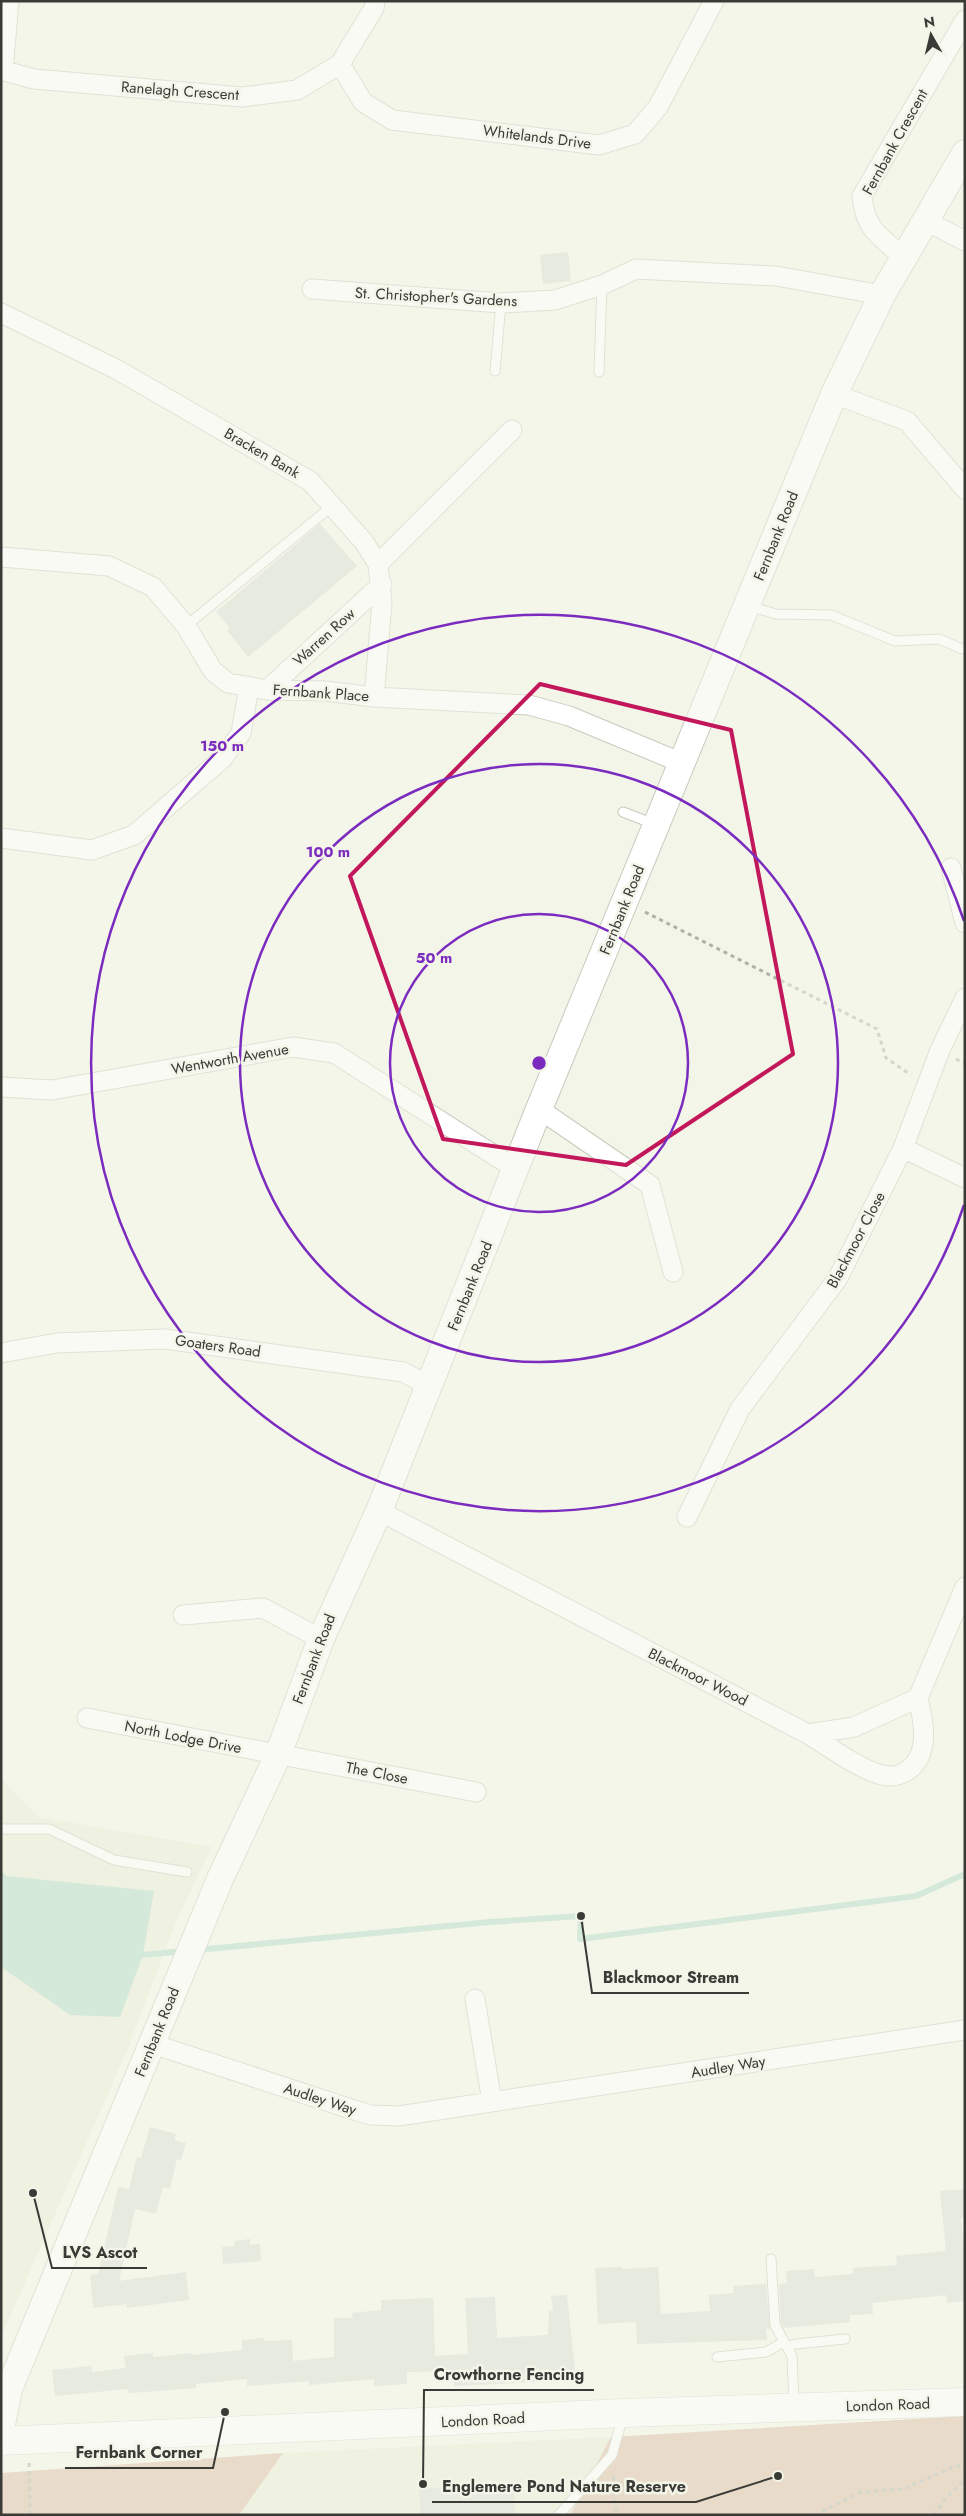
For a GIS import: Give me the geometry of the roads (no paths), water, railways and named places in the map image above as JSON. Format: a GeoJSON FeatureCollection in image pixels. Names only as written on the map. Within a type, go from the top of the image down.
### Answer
{"type":"FeatureCollection","features":[{"type":"Feature","properties":{"kind":"main road","name":"London Road"},"geometry":{"type":"LineString","coordinates":[[1,2440],[624,2413],[965,2402]]}},
{"type":"Feature","properties":{"kind":"street"},"geometry":{"type":"LineString","coordinates":[[2,71],[9,1]]}},
{"type":"Feature","properties":{"kind":"street","name":"Ranelagh Crescent"},"geometry":{"type":"LineString","coordinates":[[2,71],[34,79],[242,97],[297,90],[340,64],[374,8],[376,1]]}},
{"type":"Feature","properties":{"kind":"street","name":"Whitelands Drive"},"geometry":{"type":"LineString","coordinates":[[340,64],[362,102],[392,120],[599,145],[635,134],[658,107],[714,1]]}},
{"type":"Feature","properties":{"kind":"street","name":"Fernbank Crescent"},"geometry":{"type":"LineString","coordinates":[[904,257],[875,232],[864,215],[862,196],[965,20]]}},
{"type":"Feature","properties":{"kind":"street","name":"Fernbank Road"},"geometry":{"type":"LineString","coordinates":[[1,2429],[8,2389],[153,2044],[220,1878],[278,1755],[321,1639],[379,1511],[539,1108],[834,394],[882,295],[924,220],[954,179],[965,153]]}},
{"type":"Feature","properties":{"kind":"street"},"geometry":{"type":"LineString","coordinates":[[924,220],[965,241]]}},
{"type":"Feature","properties":{"kind":"street","name":"St. Christopher's Gardens"},"geometry":{"type":"LineString","coordinates":[[312,289],[501,303],[554,300],[602,285],[636,269],[776,276],[882,295]]}},
{"type":"Feature","properties":{"kind":"street","name":"Bracken Bank"},"geometry":{"type":"LineString","coordinates":[[1,313],[116,369],[310,481],[364,542],[378,564],[382,584],[374,697]]}},
{"type":"Feature","properties":{"kind":"street"},"geometry":{"type":"LineString","coordinates":[[834,394],[907,421],[965,489]]}},
{"type":"Feature","properties":{"kind":"street"},"geometry":{"type":"LineString","coordinates":[[378,564],[512,430]]}},
{"type":"Feature","properties":{"kind":"street","name":"Fernbank Place"},"geometry":{"type":"LineString","coordinates":[[1,557],[109,566],[153,587],[186,626],[213,671],[228,683],[258,688],[324,691],[374,697],[529,705],[569,716],[682,763]]}},
{"type":"Feature","properties":{"kind":"street","name":"Warren Row"},"geometry":{"type":"LineString","coordinates":[[258,688],[382,584]]}},
{"type":"Feature","properties":{"kind":"street"},"geometry":{"type":"LineString","coordinates":[[1,838],[92,850],[134,836],[223,758],[241,733],[258,688]]}},
{"type":"Feature","properties":{"kind":"street"},"geometry":{"type":"LineString","coordinates":[[951,868],[965,923]]}},
{"type":"Feature","properties":{"kind":"street","name":"Blackmoor Close"},"geometry":{"type":"LineString","coordinates":[[687,1517],[740,1409],[838,1278],[903,1148],[940,1050],[965,998]]}},
{"type":"Feature","properties":{"kind":"street","name":"Wentworth Avenue"},"geometry":{"type":"LineString","coordinates":[[1,1086],[52,1090],[293,1047],[334,1053],[516,1169]]}},
{"type":"Feature","properties":{"kind":"street"},"geometry":{"type":"LineString","coordinates":[[539,1108],[650,1185],[673,1272]]}},
{"type":"Feature","properties":{"kind":"street"},"geometry":{"type":"LineString","coordinates":[[903,1148],[965,1178]]}},
{"type":"Feature","properties":{"kind":"street","name":"Goaters Road"},"geometry":{"type":"LineString","coordinates":[[1,1353],[57,1343],[164,1339],[403,1372],[430,1386]]}},
{"type":"Feature","properties":{"kind":"street","name":"Blackmoor Wood"},"geometry":{"type":"LineString","coordinates":[[379,1511],[808,1734],[872,1772],[884,1776],[899,1776],[912,1768],[919,1757],[924,1743],[924,1722],[918,1698]]}},
{"type":"Feature","properties":{"kind":"street"},"geometry":{"type":"LineString","coordinates":[[808,1734],[854,1727],[918,1698],[965,1587]]}},
{"type":"Feature","properties":{"kind":"street"},"geometry":{"type":"LineString","coordinates":[[183,1615],[263,1608],[321,1639]]}},
{"type":"Feature","properties":{"kind":"street","name":"North Lodge Drive"},"geometry":{"type":"LineString","coordinates":[[87,1718],[278,1755]]}},
{"type":"Feature","properties":{"kind":"street","name":"The Close"},"geometry":{"type":"LineString","coordinates":[[278,1755],[476,1792]]}},
{"type":"Feature","properties":{"kind":"street"},"geometry":{"type":"LineString","coordinates":[[475,1999],[492,2102]]}},
{"type":"Feature","properties":{"kind":"street","name":"Audley Way"},"geometry":{"type":"LineString","coordinates":[[153,2044],[371,2115],[399,2116],[965,2030]]}},
{"type":"Feature","properties":{"kind":"lane"},"geometry":{"type":"LineString","coordinates":[[599,372],[602,285]]}},
{"type":"Feature","properties":{"kind":"lane"},"geometry":{"type":"LineString","coordinates":[[495,371],[501,303]]}},
{"type":"Feature","properties":{"kind":"lane"},"geometry":{"type":"LineString","coordinates":[[186,626],[332,506]]}},
{"type":"Feature","properties":{"kind":"lane"},"geometry":{"type":"LineString","coordinates":[[747,605],[776,614],[831,615],[896,641],[939,639],[965,650]]}},
{"type":"Feature","properties":{"kind":"lane"},"geometry":{"type":"LineString","coordinates":[[623,812],[657,826]]}},
{"type":"Feature","properties":{"kind":"lane"},"geometry":{"type":"LineString","coordinates":[[1,1829],[49,1829],[114,1860],[187,1872]]}},
{"type":"Feature","properties":{"kind":"lane"},"geometry":{"type":"LineString","coordinates":[[771,2259],[775,2325],[792,2356],[794,2408]]}},
{"type":"Feature","properties":{"kind":"lane"},"geometry":{"type":"LineString","coordinates":[[717,2357],[766,2352],[786,2345],[845,2339]]}},
{"type":"Feature","properties":{"kind":"lane"},"geometry":{"type":"LineString","coordinates":[[559,2515],[612,2455],[624,2413]]}},
{"type":"Feature","properties":{"kind":"waterway"},"geometry":{"type":"LineString","coordinates":[[197,1950],[490,1922],[581,1916],[580,1939],[916,1896],[965,1874]]}},
{"type":"Feature","properties":{"kind":"waterway"},"geometry":{"type":"LineString","coordinates":[[143,1955],[184,1951]]}},
{"type":"Feature","properties":{"kind":"place","name":"Blackmoor Stream"},"geometry":{"type":"Point","coordinates":[581,1916]}},
{"type":"Feature","properties":{"kind":"place","name":"LVS Ascot"},"geometry":{"type":"Point","coordinates":[33,2193]}},
{"type":"Feature","properties":{"kind":"place","name":"Fernbank Corner"},"geometry":{"type":"Point","coordinates":[225,2412]}},
{"type":"Feature","properties":{"kind":"place","name":"Englemere Pond Nature Reserve"},"geometry":{"type":"Point","coordinates":[778,2476]}},
{"type":"Feature","properties":{"kind":"place","name":"Crowthorne Fencing"},"geometry":{"type":"Point","coordinates":[423,2484]}}]}
